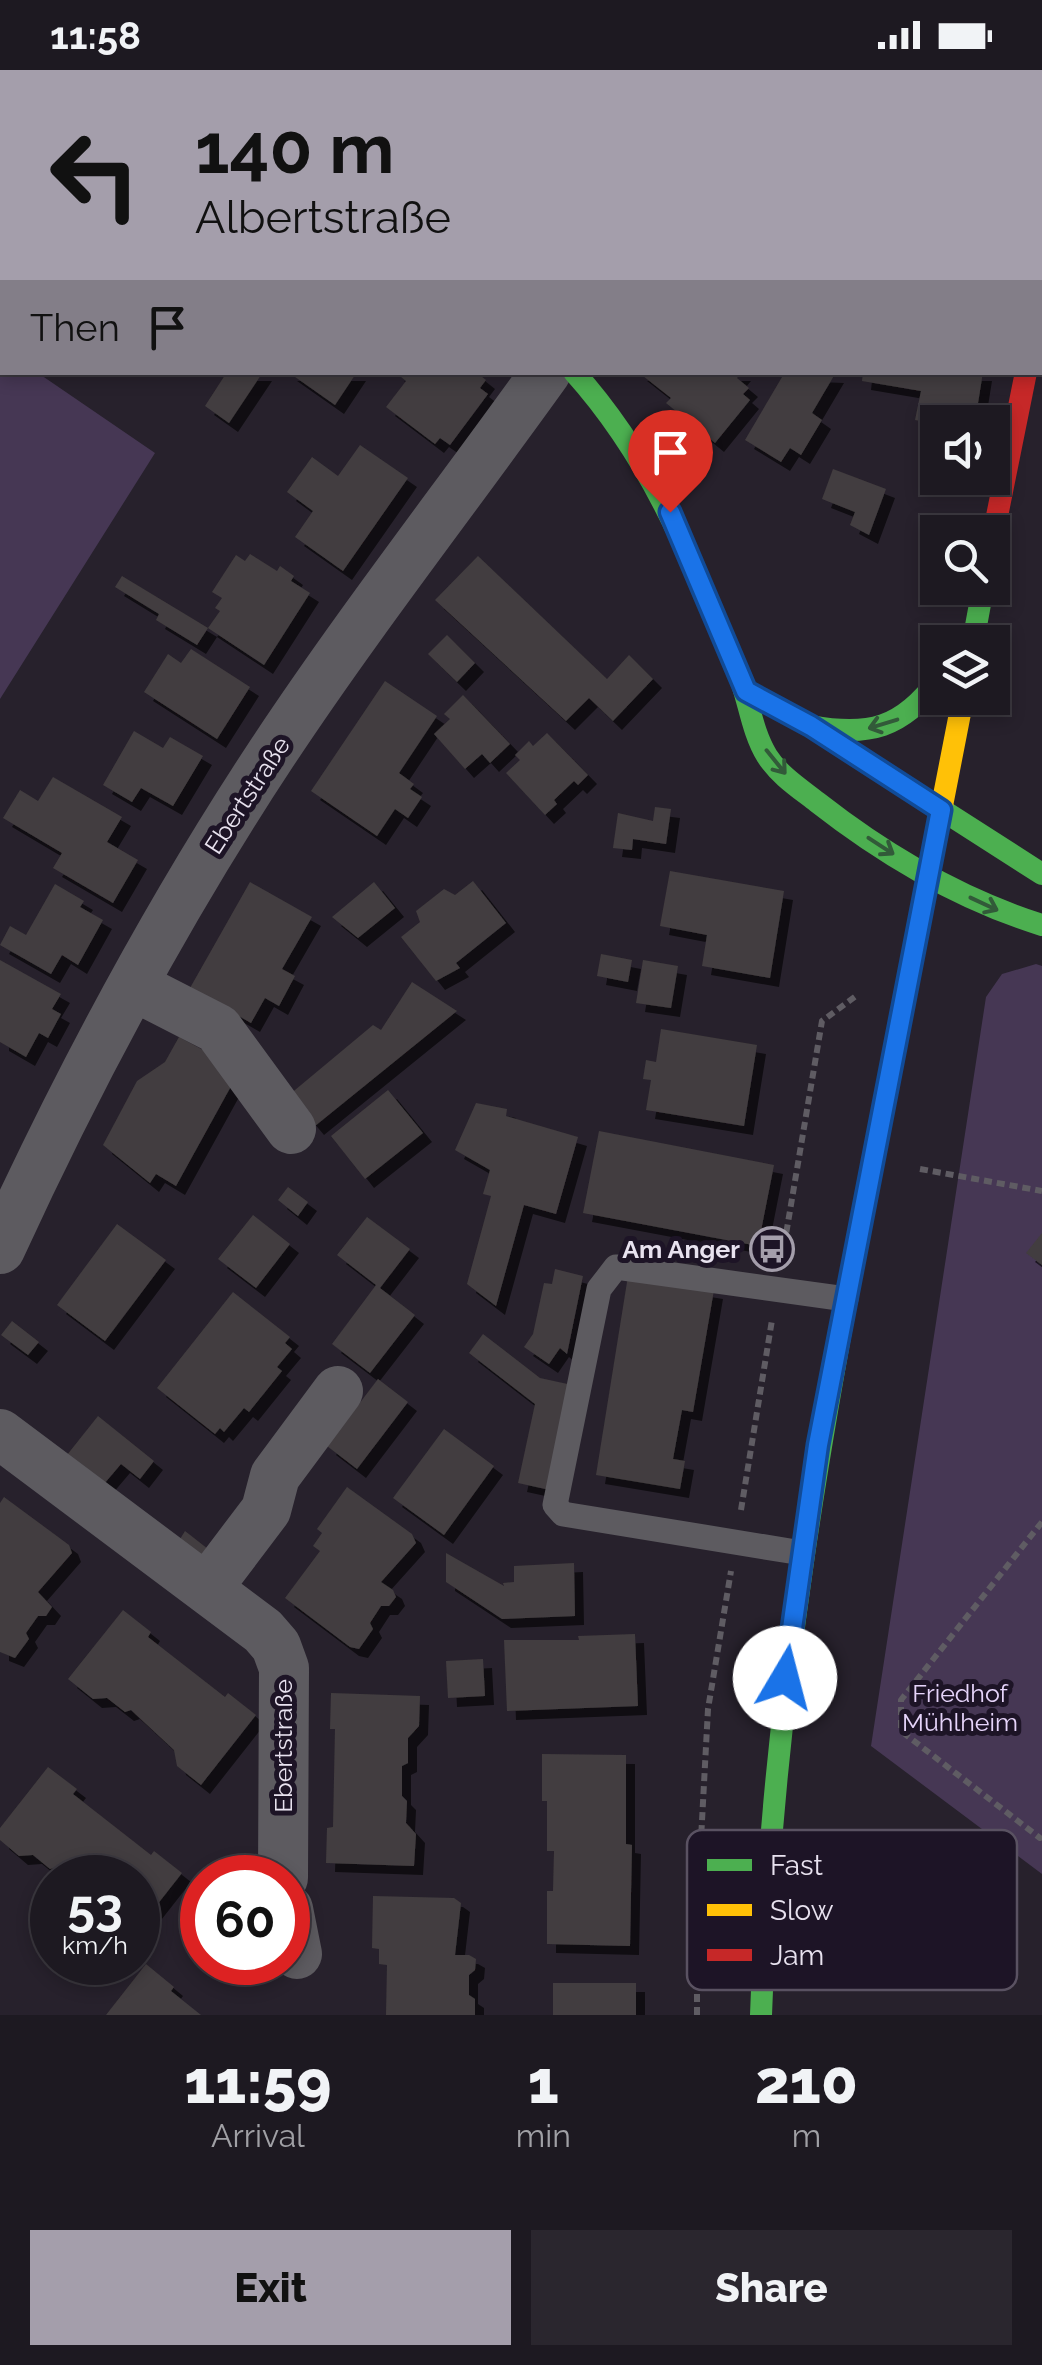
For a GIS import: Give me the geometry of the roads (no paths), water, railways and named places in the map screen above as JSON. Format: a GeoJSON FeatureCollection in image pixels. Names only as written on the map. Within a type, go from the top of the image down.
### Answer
{"type":"FeatureCollection","features":[{"type":"Feature","properties":{"kind":"main road"},"geometry":{"type":"LineString","coordinates":[[577,375],[608,408],[646,464],[746,691],[754,725],[772,763],[834,815],[928,878],[1014,918],[1042,925]]}},
{"type":"Feature","properties":{"kind":"main road"},"geometry":{"type":"LineString","coordinates":[[997,515],[1025,375]]}},
{"type":"Feature","properties":{"kind":"main road"},"geometry":{"type":"LineString","coordinates":[[746,691],[811,726],[1042,874]]}},
{"type":"Feature","properties":{"kind":"main road"},"geometry":{"type":"LineString","coordinates":[[811,726],[838,732],[890,724],[910,714],[920,702]]}},
{"type":"Feature","properties":{"kind":"main road"},"geometry":{"type":"LineString","coordinates":[[770,1830],[780,1710],[818,1445],[960,715]]}},
{"type":"Feature","properties":{"kind":"main road"},"geometry":{"type":"LineString","coordinates":[[761,2015],[762,1990]]}},
{"type":"Feature","properties":{"kind":"street","name":"Ebertstraße"},"geometry":{"type":"LineString","coordinates":[[0,1249],[134,986],[208,853],[273,751],[544,375]]}},
{"type":"Feature","properties":{"kind":"street"},"geometry":{"type":"LineString","coordinates":[[134,986],[218,1029],[292,1129]]}},
{"type":"Feature","properties":{"kind":"street"},"geometry":{"type":"LineString","coordinates":[[208,1588],[266,1510],[276,1476],[338,1390]]}},
{"type":"Feature","properties":{"kind":"street","name":"Ebertstraße"},"geometry":{"type":"LineString","coordinates":[[0,1434],[208,1588],[276,1646],[284,1668],[283,1855]]}},
{"type":"Feature","properties":{"kind":"lane"},"geometry":{"type":"LineString","coordinates":[[802,1553],[563,1514],[555,1505],[599,1289],[616,1267],[846,1299]]}},
{"type":"Feature","properties":{"kind":"place","name":"Am Anger"},"geometry":{"type":"Point","coordinates":[772,1249]}},
{"type":"Feature","properties":{"kind":"park label","name":"Friedhof Mühlheim"},"geometry":{"type":"Point","coordinates":[960,1708]}}]}
